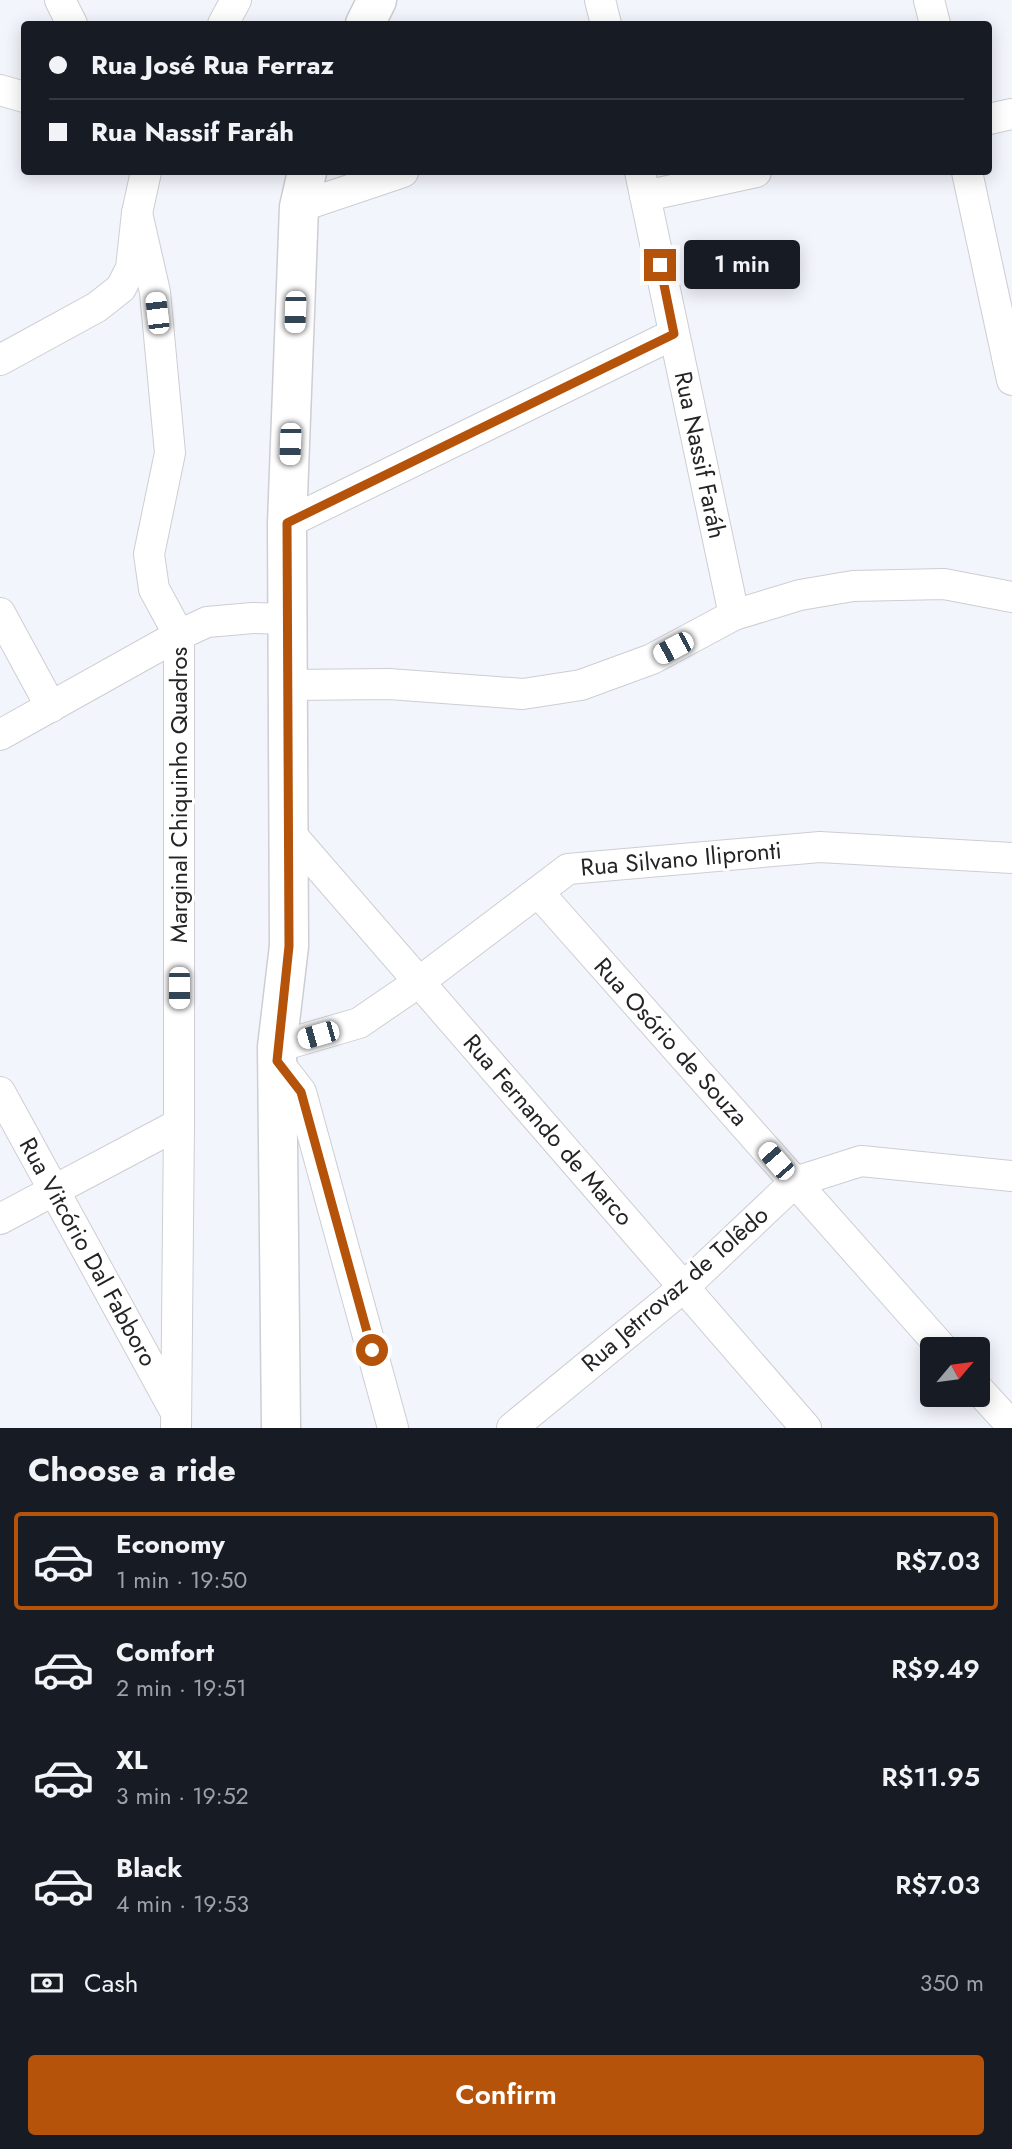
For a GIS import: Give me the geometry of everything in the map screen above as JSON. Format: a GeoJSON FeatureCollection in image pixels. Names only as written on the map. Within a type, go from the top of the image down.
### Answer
{"type":"FeatureCollection","features":[{"type":"Feature","properties":{"kind":"main road"},"geometry":{"type":"LineString","coordinates":[[366,21],[377,0]]}},
{"type":"Feature","properties":{"kind":"main road"},"geometry":{"type":"LineString","coordinates":[[281,1428],[277,1054],[289,946],[287,523],[303,189]]}},
{"type":"Feature","properties":{"kind":"street"},"geometry":{"type":"LineString","coordinates":[[60,0],[70,21]]}},
{"type":"Feature","properties":{"kind":"street"},"geometry":{"type":"LineString","coordinates":[[225,21],[236,0]]}},
{"type":"Feature","properties":{"kind":"street"},"geometry":{"type":"LineString","coordinates":[[600,0],[605,21]]}},
{"type":"Feature","properties":{"kind":"street"},"geometry":{"type":"LineString","coordinates":[[929,0],[934,21]]}},
{"type":"Feature","properties":{"kind":"street"},"geometry":{"type":"LineString","coordinates":[[0,90],[21,96]]}},
{"type":"Feature","properties":{"kind":"street"},"geometry":{"type":"LineString","coordinates":[[992,119],[1012,114]]}},
{"type":"Feature","properties":{"kind":"street"},"geometry":{"type":"LineString","coordinates":[[0,360],[97,307],[121,288],[131,268],[137,213],[145,175]]}},
{"type":"Feature","properties":{"kind":"street"},"geometry":{"type":"LineString","coordinates":[[303,189],[385,175]]}},
{"type":"Feature","properties":{"kind":"street"},"geometry":{"type":"LineString","coordinates":[[643,184],[728,175]]}},
{"type":"Feature","properties":{"kind":"street"},"geometry":{"type":"LineString","coordinates":[[968,175],[1012,380]]}},
{"type":"Feature","properties":{"kind":"street","name":"Rua Nassif Faráh"},"geometry":{"type":"LineString","coordinates":[[643,184],[734,615]]}},
{"type":"Feature","properties":{"kind":"street"},"geometry":{"type":"LineString","coordinates":[[137,213],[155,292],[170,453],[149,554],[154,589],[179,635]]}},
{"type":"Feature","properties":{"kind":"street"},"geometry":{"type":"LineString","coordinates":[[287,523],[674,334]]}},
{"type":"Feature","properties":{"kind":"street"},"geometry":{"type":"LineString","coordinates":[[288,685],[389,684],[523,694],[580,685],[652,659],[734,615],[800,595],[853,586],[944,584],[1012,597]]}},
{"type":"Feature","properties":{"kind":"street"},"geometry":{"type":"LineString","coordinates":[[0,613],[51,706]]}},
{"type":"Feature","properties":{"kind":"street"},"geometry":{"type":"LineString","coordinates":[[0,735],[207,622],[253,618],[288,619]]}},
{"type":"Feature","properties":{"kind":"street","name":"Marginal Chiquinho Quadros"},"geometry":{"type":"LineString","coordinates":[[176,1420],[179,635]]}},
{"type":"Feature","properties":{"kind":"street","name":"Rua Fernando de Marco"},"geometry":{"type":"LineString","coordinates":[[289,832],[806,1428]]}},
{"type":"Feature","properties":{"kind":"street","name":"Rua Silvano Ilipronti"},"geometry":{"type":"LineString","coordinates":[[277,1054],[359,1023],[419,982],[568,869],[820,846],[1012,858]]}},
{"type":"Feature","properties":{"kind":"street","name":"Rua Osório de Souza"},"geometry":{"type":"LineString","coordinates":[[538,892],[932,1337]]}},
{"type":"Feature","properties":{"kind":"street"},"geometry":{"type":"LineString","coordinates":[[277,1054],[301,1092],[393,1428]]}},
{"type":"Feature","properties":{"kind":"street","name":"Rua Vitcório Dal Fabboro"},"geometry":{"type":"LineString","coordinates":[[0,1092],[176,1420]]}},
{"type":"Feature","properties":{"kind":"street"},"geometry":{"type":"LineString","coordinates":[[0,1219],[179,1124]]}},
{"type":"Feature","properties":{"kind":"street","name":"Rua Jetrrovaz de Tolêdo"},"geometry":{"type":"LineString","coordinates":[[512,1428],[684,1287],[795,1182],[861,1161],[1012,1176]]}},
{"type":"Feature","properties":{"kind":"street"},"geometry":{"type":"LineString","coordinates":[[990,1401],[1012,1426]]}},
{"type":"Feature","properties":{"kind":"route"},"geometry":{"type":"LineString","coordinates":[[372,1350],[301,1092],[277,1061],[289,946],[287,523],[674,334],[660,265]]}}]}
